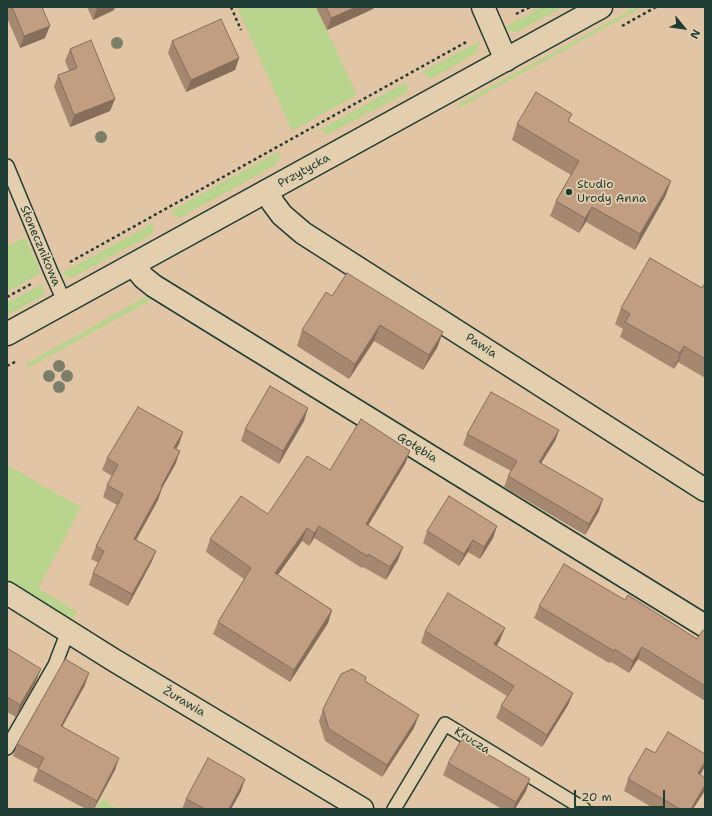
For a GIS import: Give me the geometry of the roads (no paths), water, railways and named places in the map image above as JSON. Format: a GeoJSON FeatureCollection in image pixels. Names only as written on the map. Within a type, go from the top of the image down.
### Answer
{"type":"FeatureCollection","features":[{"type":"Feature","properties":{"kind":"street"},"geometry":{"type":"LineString","coordinates":[[483,7],[506,60]]}},
{"type":"Feature","properties":{"kind":"street","name":"Przytycka"},"geometry":{"type":"LineString","coordinates":[[7,334],[601,7]]}},
{"type":"Feature","properties":{"kind":"street","name":"Pawia"},"geometry":{"type":"LineString","coordinates":[[267,191],[273,203],[282,215],[303,233],[705,490]]}},
{"type":"Feature","properties":{"kind":"street","name":"Gołębia"},"geometry":{"type":"LineString","coordinates":[[132,265],[154,286],[705,626]]}},
{"type":"Feature","properties":{"kind":"street","name":"Żurawia"},"geometry":{"type":"LineString","coordinates":[[7,592],[112,659],[362,809]]}},
{"type":"Feature","properties":{"kind":"lane","name":"Słonecznikowa"},"geometry":{"type":"LineString","coordinates":[[7,166],[65,302]]}},
{"type":"Feature","properties":{"kind":"lane"},"geometry":{"type":"LineString","coordinates":[[7,748],[55,665],[68,631]]}},
{"type":"Feature","properties":{"kind":"lane","name":"Krucza"},"geometry":{"type":"LineString","coordinates":[[394,809],[445,724],[584,809]]}},
{"type":"Feature","properties":{"kind":"place","name":"Studio Urody Anna"},"geometry":{"type":"Point","coordinates":[569,192]}}]}
